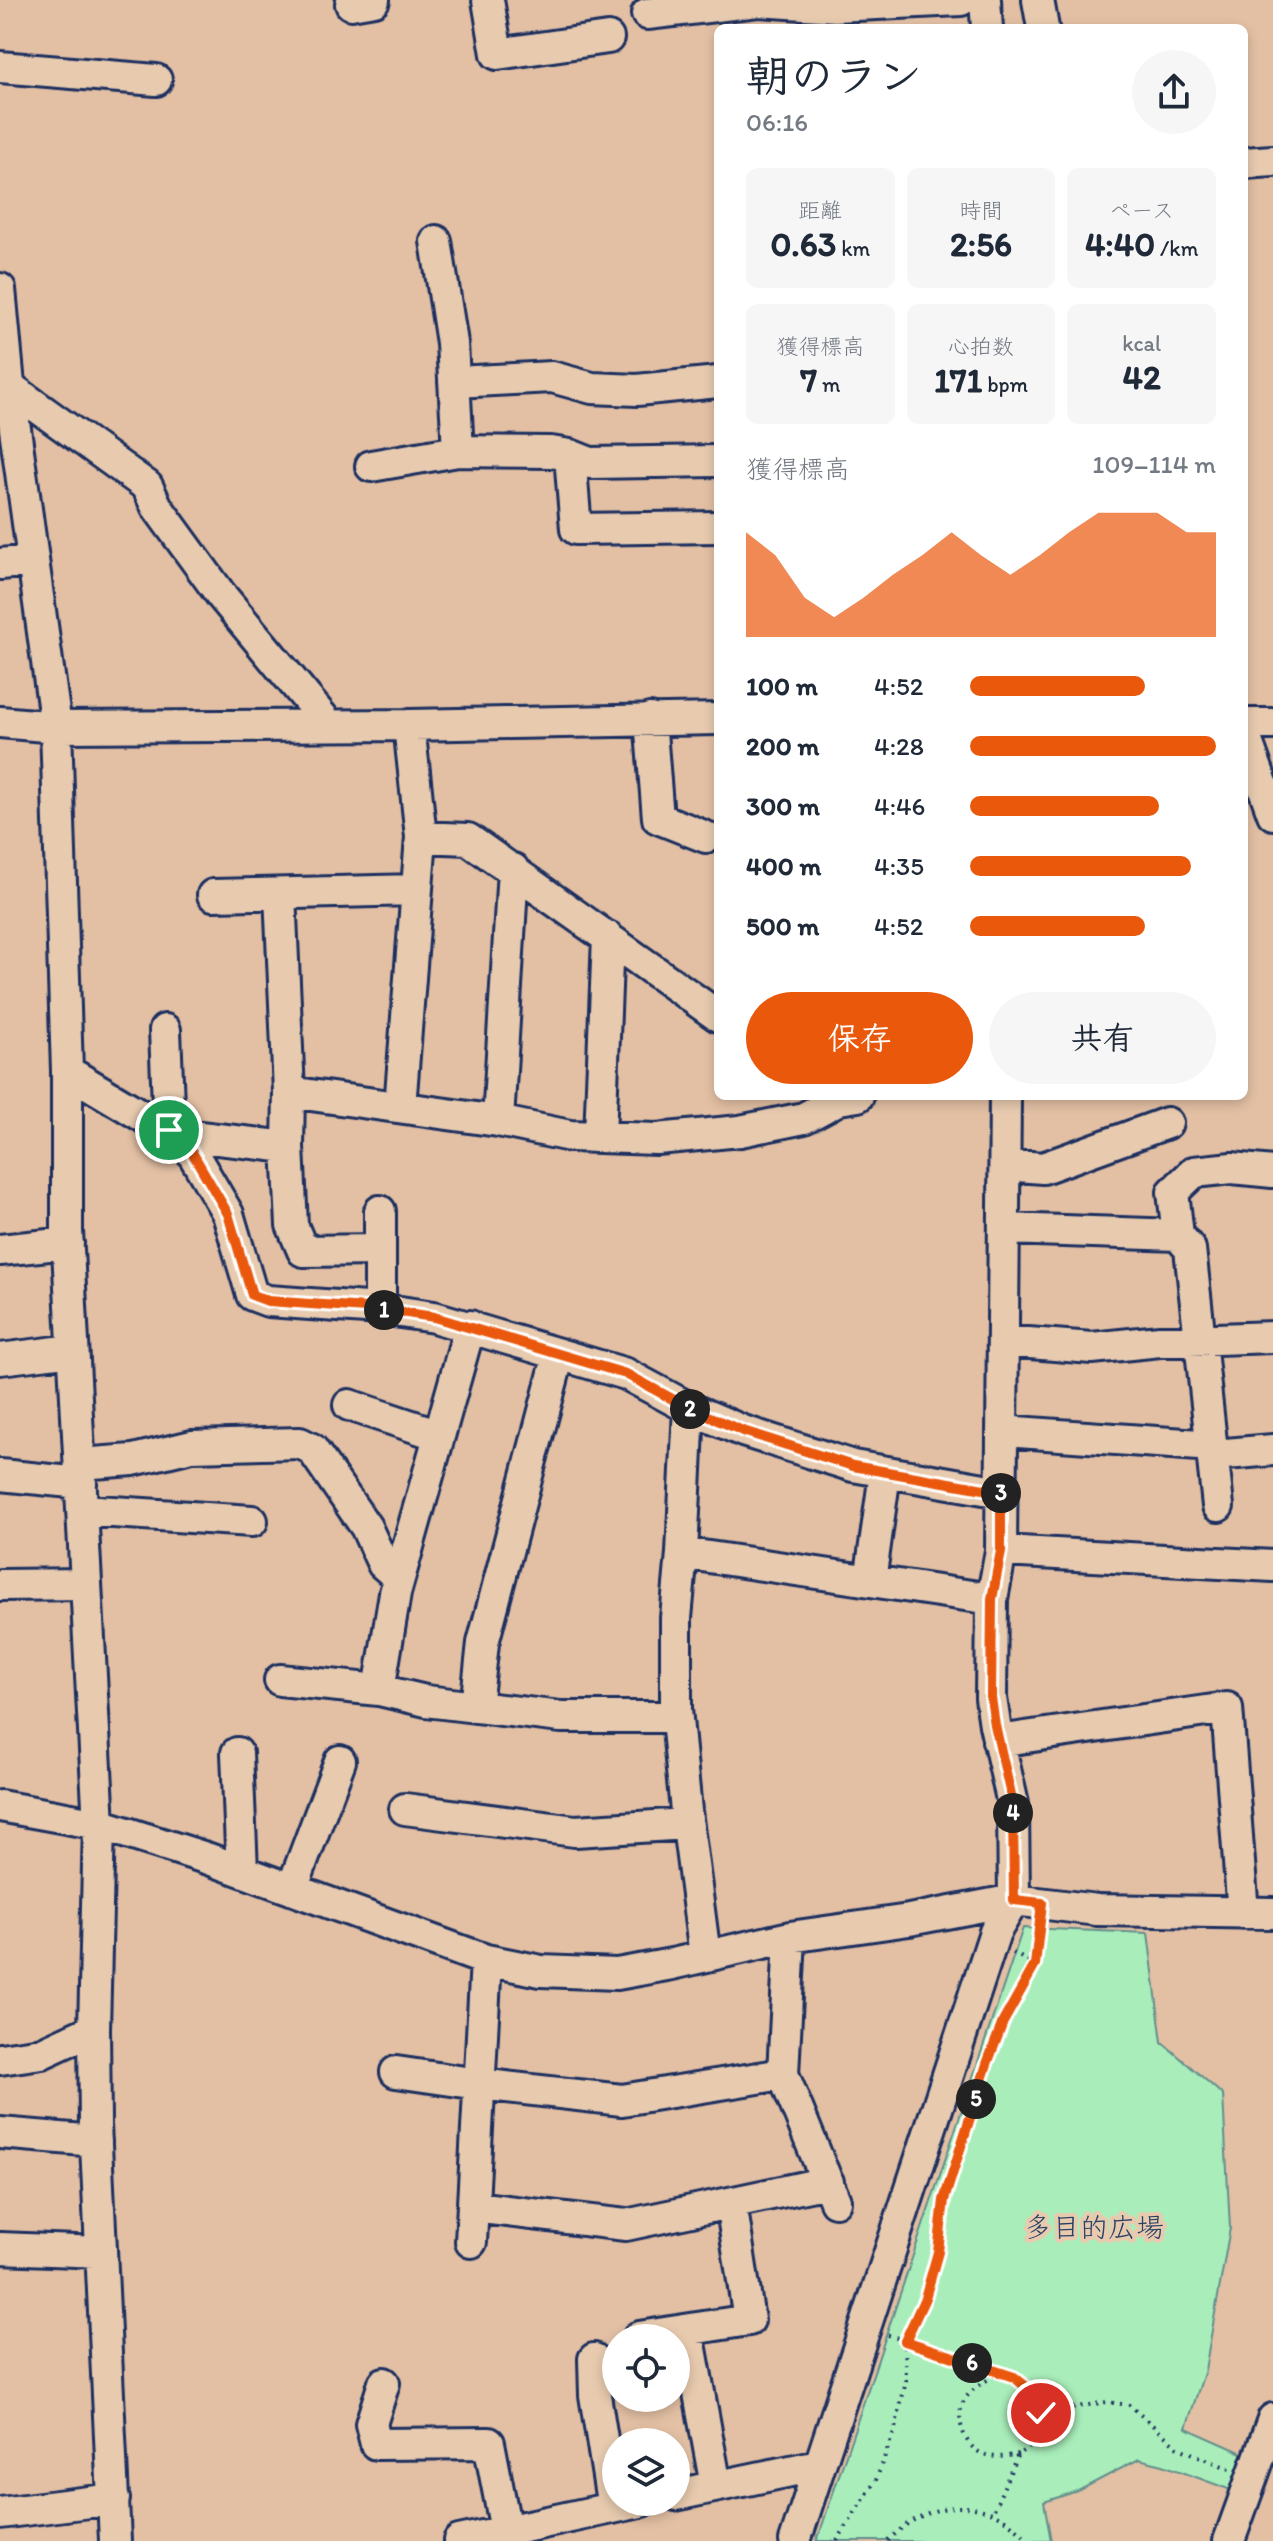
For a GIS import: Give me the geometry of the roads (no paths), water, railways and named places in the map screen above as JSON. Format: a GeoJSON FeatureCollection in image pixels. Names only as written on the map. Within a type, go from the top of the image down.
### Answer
{"type":"FeatureCollection","features":[{"type":"Feature","properties":{"kind":"street"},"geometry":{"type":"LineString","coordinates":[[488,0],[497,54],[608,38]]}},
{"type":"Feature","properties":{"kind":"street"},"geometry":{"type":"LineString","coordinates":[[647,14],[758,1],[790,16],[835,6],[961,0]]}},
{"type":"Feature","properties":{"kind":"street"},"geometry":{"type":"LineString","coordinates":[[985,0],[987,24]]}},
{"type":"Feature","properties":{"kind":"street"},"geometry":{"type":"LineString","coordinates":[[1038,0],[1042,24]]}},
{"type":"Feature","properties":{"kind":"street"},"geometry":{"type":"LineString","coordinates":[[0,67],[156,80]]}},
{"type":"Feature","properties":{"kind":"street"},"geometry":{"type":"LineString","coordinates":[[1248,163],[1273,161]]}},
{"type":"Feature","properties":{"kind":"street"},"geometry":{"type":"LineString","coordinates":[[436,241],[452,343],[458,451]]}},
{"type":"Feature","properties":{"kind":"street"},"geometry":{"type":"LineString","coordinates":[[0,289],[5,382],[56,727],[67,1071],[68,1243],[99,1824],[94,2029],[96,2141],[114,2499],[121,2538]]}},
{"type":"Feature","properties":{"kind":"street"},"geometry":{"type":"LineString","coordinates":[[454,382],[552,377],[592,388],[637,390],[714,382]]}},
{"type":"Feature","properties":{"kind":"street"},"geometry":{"type":"LineString","coordinates":[[5,382],[147,486],[157,507],[221,595],[328,724]]}},
{"type":"Feature","properties":{"kind":"street"},"geometry":{"type":"LineString","coordinates":[[371,466],[458,451],[551,452],[590,463],[714,461]]}},
{"type":"Feature","properties":{"kind":"street"},"geometry":{"type":"LineString","coordinates":[[570,455],[576,529],[714,527]]}},
{"type":"Feature","properties":{"kind":"street"},"geometry":{"type":"LineString","coordinates":[[0,564],[33,561]]}},
{"type":"Feature","properties":{"kind":"street"},"geometry":{"type":"LineString","coordinates":[[650,719],[658,818],[706,837]]}},
{"type":"Feature","properties":{"kind":"street"},"geometry":{"type":"LineString","coordinates":[[0,722],[56,727],[714,719]]}},
{"type":"Feature","properties":{"kind":"street"},"geometry":{"type":"LineString","coordinates":[[1248,724],[1273,724]]}},
{"type":"Feature","properties":{"kind":"street"},"geometry":{"type":"LineString","coordinates":[[400,1107],[421,837],[409,725]]}},
{"type":"Feature","properties":{"kind":"street"},"geometry":{"type":"LineString","coordinates":[[1248,744],[1273,814]]}},
{"type":"Feature","properties":{"kind":"street"},"geometry":{"type":"LineString","coordinates":[[421,837],[468,839],[714,1013]]}},
{"type":"Feature","properties":{"kind":"street"},"geometry":{"type":"LineString","coordinates":[[498,1121],[513,869]]}},
{"type":"Feature","properties":{"kind":"street"},"geometry":{"type":"LineString","coordinates":[[213,895],[416,890]]}},
{"type":"Feature","properties":{"kind":"street"},"geometry":{"type":"LineString","coordinates":[[280,894],[292,1225],[303,1251],[379,1250]]}},
{"type":"Feature","properties":{"kind":"street"},"geometry":{"type":"LineString","coordinates":[[600,1136],[608,937]]}},
{"type":"Feature","properties":{"kind":"street"},"geometry":{"type":"LineString","coordinates":[[165,1030],[175,1132],[228,1214],[252,1295],[268,1301],[380,1309],[470,1326],[626,1374],[689,1408],[743,1431],[853,1466],[1001,1492]]}},
{"type":"Feature","properties":{"kind":"street"},"geometry":{"type":"LineString","coordinates":[[67,1071],[175,1132],[288,1147]]}},
{"type":"Feature","properties":{"kind":"street"},"geometry":{"type":"LineString","coordinates":[[289,1092],[498,1121],[570,1136],[657,1139],[740,1131],[804,1118],[840,1100]]}},
{"type":"Feature","properties":{"kind":"street"},"geometry":{"type":"LineString","coordinates":[[1005,1100],[1001,1551],[992,1599],[991,1698],[1013,1804],[1028,1902]]}},
{"type":"Feature","properties":{"kind":"street"},"geometry":{"type":"LineString","coordinates":[[1005,1165],[1043,1168],[1167,1123]]}},
{"type":"Feature","properties":{"kind":"street"},"geometry":{"type":"LineString","coordinates":[[1218,1506],[1190,1249],[1178,1235],[1173,1192],[1194,1172],[1232,1168],[1273,1172]]}},
{"type":"Feature","properties":{"kind":"street"},"geometry":{"type":"LineString","coordinates":[[380,1211],[380,1309]]}},
{"type":"Feature","properties":{"kind":"street"},"geometry":{"type":"LineString","coordinates":[[1005,1229],[1178,1235]]}},
{"type":"Feature","properties":{"kind":"street"},"geometry":{"type":"LineString","coordinates":[[0,1250],[68,1243]]}},
{"type":"Feature","properties":{"kind":"street"},"geometry":{"type":"LineString","coordinates":[[379,1690],[399,1578],[470,1326]]}},
{"type":"Feature","properties":{"kind":"street"},"geometry":{"type":"LineString","coordinates":[[1004,1341],[1092,1348],[1273,1337]]}},
{"type":"Feature","properties":{"kind":"street"},"geometry":{"type":"LineString","coordinates":[[0,1359],[73,1350]]}},
{"type":"Feature","properties":{"kind":"street"},"geometry":{"type":"LineString","coordinates":[[476,1707],[483,1643],[559,1354]]}},
{"type":"Feature","properties":{"kind":"street"},"geometry":{"type":"LineString","coordinates":[[349,1405],[439,1435]]}},
{"type":"Feature","properties":{"kind":"street"},"geometry":{"type":"LineString","coordinates":[[689,1408],[676,1618],[676,1717],[705,1956]]}},
{"type":"Feature","properties":{"kind":"street"},"geometry":{"type":"LineString","coordinates":[[1003,1431],[1213,1451],[1273,1450]]}},
{"type":"Feature","properties":{"kind":"street"},"geometry":{"type":"LineString","coordinates":[[81,1486],[133,1460],[192,1446],[300,1443],[312,1449],[366,1527],[383,1564],[399,1578]]}},
{"type":"Feature","properties":{"kind":"street"},"geometry":{"type":"LineString","coordinates":[[870,1581],[885,1473]]}},
{"type":"Feature","properties":{"kind":"street"},"geometry":{"type":"LineString","coordinates":[[0,1475],[81,1486],[252,1521]]}},
{"type":"Feature","properties":{"kind":"street"},"geometry":{"type":"LineString","coordinates":[[1001,1551],[1273,1566]]}},
{"type":"Feature","properties":{"kind":"street"},"geometry":{"type":"LineString","coordinates":[[682,1553],[992,1599]]}},
{"type":"Feature","properties":{"kind":"street"},"geometry":{"type":"LineString","coordinates":[[0,1585],[86,1584]]}},
{"type":"Feature","properties":{"kind":"street"},"geometry":{"type":"LineString","coordinates":[[280,1680],[379,1690],[426,1701],[561,1717],[676,1717]]}},
{"type":"Feature","properties":{"kind":"street"},"geometry":{"type":"LineString","coordinates":[[998,1741],[1227,1708],[1243,1913]]}},
{"type":"Feature","properties":{"kind":"street"},"geometry":{"type":"LineString","coordinates":[[237,1753],[242,1871]]}},
{"type":"Feature","properties":{"kind":"street"},"geometry":{"type":"LineString","coordinates":[[292,1889],[340,1761]]}},
{"type":"Feature","properties":{"kind":"street"},"geometry":{"type":"LineString","coordinates":[[0,1806],[99,1824],[242,1871],[486,1960],[541,1971],[617,1974],[790,1937],[1028,1902],[1097,1910],[1273,1913]]}},
{"type":"Feature","properties":{"kind":"street"},"geometry":{"type":"LineString","coordinates":[[405,1809],[575,1831],[687,1824]]}},
{"type":"Feature","properties":{"kind":"street"},"geometry":{"type":"LineString","coordinates":[[795,2541],[995,1932],[1028,1902]]}},
{"type":"Feature","properties":{"kind":"street"},"geometry":{"type":"LineString","coordinates":[[473,2207],[626,2225],[731,2203],[831,2192],[783,2074],[790,1937]]}},
{"type":"Feature","properties":{"kind":"street"},"geometry":{"type":"LineString","coordinates":[[471,2242],[486,1960]]}},
{"type":"Feature","properties":{"kind":"street"},"geometry":{"type":"LineString","coordinates":[[0,2059],[42,2053],[94,2029]]}},
{"type":"Feature","properties":{"kind":"street"},"geometry":{"type":"LineString","coordinates":[[396,2072],[622,2100],[783,2074]]}},
{"type":"Feature","properties":{"kind":"street"},"geometry":{"type":"LineString","coordinates":[[0,2133],[96,2141]]}},
{"type":"Feature","properties":{"kind":"street"},"geometry":{"type":"LineString","coordinates":[[690,2329],[749,2320],[731,2203]]}},
{"type":"Feature","properties":{"kind":"street"},"geometry":{"type":"LineString","coordinates":[[0,2248],[101,2252]]}},
{"type":"Feature","properties":{"kind":"street"},"geometry":{"type":"LineString","coordinates":[[691,2349],[716,2486]]}},
{"type":"Feature","properties":{"kind":"street"},"geometry":{"type":"LineString","coordinates":[[594,2359],[595,2395],[605,2428]]}},
{"type":"Feature","properties":{"kind":"street"},"geometry":{"type":"LineString","coordinates":[[384,2383],[371,2424],[376,2444],[489,2443],[507,2536]]}},
{"type":"Feature","properties":{"kind":"street"},"geometry":{"type":"LineString","coordinates":[[1229,2541],[1262,2482],[1273,2419]]}},
{"type":"Feature","properties":{"kind":"street"},"geometry":{"type":"LineString","coordinates":[[690,2492],[819,2465]]}},
{"type":"Feature","properties":{"kind":"street"},"geometry":{"type":"LineString","coordinates":[[0,2513],[114,2499]]}},
{"type":"Feature","properties":{"kind":"street"},"geometry":{"type":"LineString","coordinates":[[459,2541],[507,2536],[602,2511]]}},
{"type":"Feature","properties":{"kind":"park label","name":"多目的広場"},"geometry":{"type":"Point","coordinates":[1094,2227]}}]}
